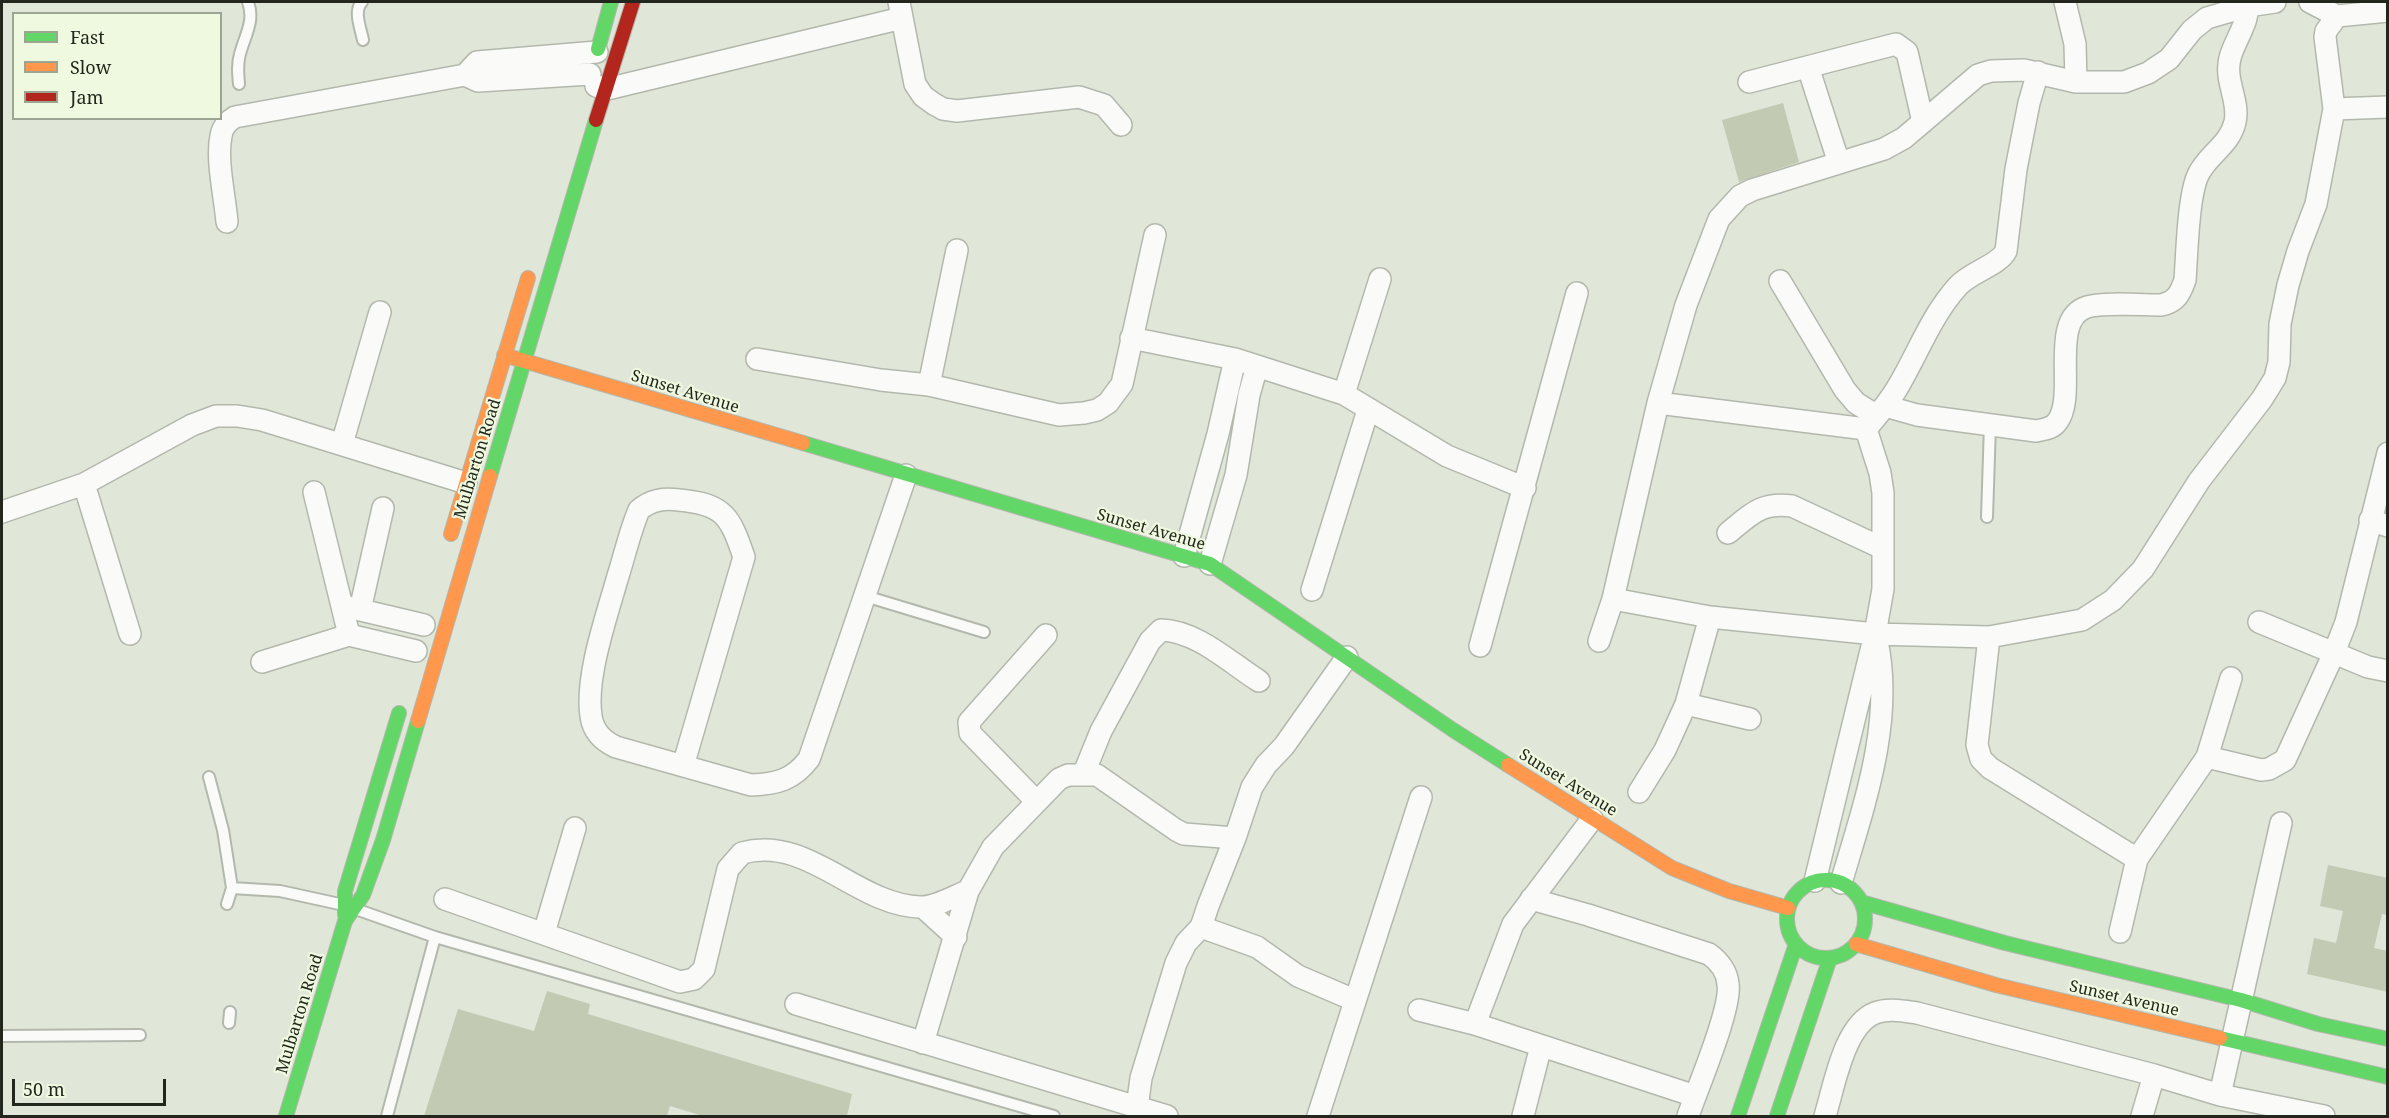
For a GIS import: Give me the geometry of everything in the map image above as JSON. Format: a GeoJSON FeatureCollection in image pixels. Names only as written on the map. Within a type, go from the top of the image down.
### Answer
{"type":"FeatureCollection","features":[{"type":"Feature","properties":{"kind":"street","name":"Mulbarton Road"},"geometry":{"type":"LineString","coordinates":[[349,907],[371,877],[383,840],[525,362],[552,264],[592,85],[597,52],[611,2]]}},
{"type":"Feature","properties":{"kind":"street","name":"Mulbarton Road"},"geometry":{"type":"LineString","coordinates":[[592,85],[633,2]]}},
{"type":"Feature","properties":{"kind":"street"},"geometry":{"type":"LineString","coordinates":[[2065,2],[2075,44],[2076,82]]}},
{"type":"Feature","properties":{"kind":"street"},"geometry":{"type":"LineString","coordinates":[[1599,641],[1613,600],[1658,403],[1686,304],[1719,219],[1740,196],[1752,190],[1884,149],[1904,138],[1978,75],[1991,71],[2024,70],[2076,82],[2124,82],[2148,73],[2169,59],[2192,30],[2207,18],[2247,4],[2276,2]]}},
{"type":"Feature","properties":{"kind":"street"},"geometry":{"type":"LineString","coordinates":[[2310,2],[2337,16],[2388,11]]}},
{"type":"Feature","properties":{"kind":"street"},"geometry":{"type":"LineString","coordinates":[[1658,403],[1876,417],[1917,416],[2036,431],[2047,429],[2057,422],[2063,405],[2068,328],[2077,313],[2087,307],[2161,305],[2173,301],[2180,294],[2185,280],[2193,194],[2198,173],[2224,144],[2235,122],[2236,109],[2230,90],[2229,60],[2247,4]]}},
{"type":"Feature","properties":{"kind":"street"},"geometry":{"type":"LineString","coordinates":[[227,222],[220,152],[221,134],[229,121],[235,117],[465,75],[478,81],[592,85],[901,10],[915,84],[923,96],[943,109],[957,111],[1079,97],[1104,105],[1121,124]]}},
{"type":"Feature","properties":{"kind":"street"},"geometry":{"type":"LineString","coordinates":[[1613,600],[1710,617],[1875,634],[1989,637],[2082,620],[2113,600],[2143,569],[2199,481],[2270,388],[2279,362],[2280,324],[2288,285],[2316,204],[2334,109],[2325,37],[2326,31],[2337,16]]}},
{"type":"Feature","properties":{"kind":"street"},"geometry":{"type":"LineString","coordinates":[[1749,82],[1896,44],[1907,52],[1923,122]]}},
{"type":"Feature","properties":{"kind":"street"},"geometry":{"type":"LineString","coordinates":[[465,75],[477,62],[597,52]]}},
{"type":"Feature","properties":{"kind":"street"},"geometry":{"type":"LineString","coordinates":[[1808,67],[1839,163]]}},
{"type":"Feature","properties":{"kind":"street"},"geometry":{"type":"LineString","coordinates":[[1815,881],[1875,634],[1883,590],[1883,493],[1876,417],[1900,384],[1934,316],[1960,285],[1979,270],[2001,258],[2006,251],[2016,169],[2029,103],[2038,72]]}},
{"type":"Feature","properties":{"kind":"street"},"geometry":{"type":"LineString","coordinates":[[2334,109],[2388,107]]}},
{"type":"Feature","properties":{"kind":"street"},"geometry":{"type":"LineString","coordinates":[[757,360],[881,380],[929,385],[1059,415],[1097,410],[1108,403],[1122,384],[1155,235]]}},
{"type":"Feature","properties":{"kind":"street"},"geometry":{"type":"LineString","coordinates":[[929,385],[957,250]]}},
{"type":"Feature","properties":{"kind":"street","name":"Mulbarton Road"},"geometry":{"type":"LineString","coordinates":[[447,549],[532,265]]}},
{"type":"Feature","properties":{"kind":"street"},"geometry":{"type":"LineString","coordinates":[[1344,394],[1380,279]]}},
{"type":"Feature","properties":{"kind":"street"},"geometry":{"type":"LineString","coordinates":[[1780,281],[1845,390],[1856,403],[1876,417]]}},
{"type":"Feature","properties":{"kind":"street"},"geometry":{"type":"LineString","coordinates":[[1480,646],[1577,293]]}},
{"type":"Feature","properties":{"kind":"street"},"geometry":{"type":"LineString","coordinates":[[342,444],[380,312]]}},
{"type":"Feature","properties":{"kind":"street"},"geometry":{"type":"LineString","coordinates":[[1131,338],[1235,359],[1344,394],[1447,456],[1525,488]]}},
{"type":"Feature","properties":{"kind":"street","name":"Sunset Avenue"},"geometry":{"type":"LineString","coordinates":[[504,355],[1210,564],[1453,730],[1672,868],[1750,899],[1788,908]]}},
{"type":"Feature","properties":{"kind":"street"},"geometry":{"type":"LineString","coordinates":[[1184,556],[1218,434],[1235,359]]}},
{"type":"Feature","properties":{"kind":"street"},"geometry":{"type":"LineString","coordinates":[[1210,564],[1236,475],[1249,395],[1257,366]]}},
{"type":"Feature","properties":{"kind":"street"},"geometry":{"type":"LineString","coordinates":[[1312,590],[1368,410]]}},
{"type":"Feature","properties":{"kind":"street"},"geometry":{"type":"LineString","coordinates":[[2,512],[84,483],[192,425],[216,416],[237,416],[262,420],[466,483]]}},
{"type":"Feature","properties":{"kind":"street"},"geometry":{"type":"LineString","coordinates":[[2207,757],[2261,770],[2269,770],[2285,760],[2346,622],[2379,523],[2388,453]]}},
{"type":"Feature","properties":{"kind":"street"},"geometry":{"type":"LineString","coordinates":[[683,766],[744,557],[734,528],[715,507],[702,502],[662,498],[646,504],[639,510],[634,520],[602,635],[592,685],[591,717],[601,738],[608,744],[683,766],[751,785],[767,785],[798,773],[809,759],[906,475]]}},
{"type":"Feature","properties":{"kind":"street"},"geometry":{"type":"LineString","coordinates":[[84,483],[130,634]]}},
{"type":"Feature","properties":{"kind":"street"},"geometry":{"type":"LineString","coordinates":[[314,492],[351,608]]}},
{"type":"Feature","properties":{"kind":"street"},"geometry":{"type":"LineString","coordinates":[[1728,533],[1756,509],[1777,504],[1792,506],[1882,548]]}},
{"type":"Feature","properties":{"kind":"street"},"geometry":{"type":"LineString","coordinates":[[349,635],[351,608],[383,508]]}},
{"type":"Feature","properties":{"kind":"street"},"geometry":{"type":"LineString","coordinates":[[262,662],[349,635],[415,656],[425,620],[351,608]]}},
{"type":"Feature","properties":{"kind":"street"},"geometry":{"type":"LineString","coordinates":[[1639,792],[1665,750],[1686,704],[1710,617]]}},
{"type":"Feature","properties":{"kind":"street"},"geometry":{"type":"LineString","coordinates":[[2259,622],[2368,667],[2388,671]]}},
{"type":"Feature","properties":{"kind":"street"},"geometry":{"type":"LineString","coordinates":[[1084,773],[1101,731],[1150,641],[1161,630],[1173,631],[1194,638],[1258,681]]}},
{"type":"Feature","properties":{"kind":"street"},"geometry":{"type":"LineString","coordinates":[[1841,883],[1870,782],[1881,722],[1882,666],[1875,634]]}},
{"type":"Feature","properties":{"kind":"street"},"geometry":{"type":"LineString","coordinates":[[1036,801],[970,733],[969,722],[1046,635]]}},
{"type":"Feature","properties":{"kind":"street"},"geometry":{"type":"LineString","coordinates":[[1989,637],[1977,745],[1981,759],[1990,768],[2138,859]]}},
{"type":"Feature","properties":{"kind":"street"},"geometry":{"type":"LineString","coordinates":[[1137,1108],[1141,1078],[1176,963],[1186,943],[1202,927],[1252,787],[1347,657]]}},
{"type":"Feature","properties":{"kind":"street"},"geometry":{"type":"LineString","coordinates":[[2120,932],[2138,859],[2207,757],[2231,678]]}},
{"type":"Feature","properties":{"kind":"street","name":"Mulbarton Road"},"geometry":{"type":"LineString","coordinates":[[286,1116],[349,907],[352,864],[402,702]]}},
{"type":"Feature","properties":{"kind":"street"},"geometry":{"type":"LineString","coordinates":[[1686,704],[1750,719]]}},
{"type":"Feature","properties":{"kind":"street"},"geometry":{"type":"LineString","coordinates":[[923,1043],[968,891],[993,847],[1059,779],[1084,773],[1097,775],[1184,834],[1235,838]]}},
{"type":"Feature","properties":{"kind":"street"},"geometry":{"type":"LineString","coordinates":[[1318,1116],[1421,797]]}},
{"type":"Feature","properties":{"kind":"street"},"geometry":{"type":"LineString","coordinates":[[1474,1024],[1513,924],[1592,819]]}},
{"type":"Feature","properties":{"kind":"street"},"geometry":{"type":"LineString","coordinates":[[2220,1095],[2281,823]]}},
{"type":"Feature","properties":{"kind":"street"},"geometry":{"type":"LineString","coordinates":[[544,933],[575,828]]}},
{"type":"Feature","properties":{"kind":"street"},"geometry":{"type":"LineString","coordinates":[[445,899],[680,982],[694,979],[704,969],[728,869],[742,854],[750,851],[771,850],[814,862],[878,897],[899,904],[923,907],[968,891]]}},
{"type":"Feature","properties":{"kind":"street"},"geometry":{"type":"LineString","coordinates":[[1828,880],[1841,883],[1856,894],[1861,902],[1864,923],[1862,934],[1849,951],[1830,958],[1811,955],[1796,944],[1787,927],[1788,908],[1798,891],[1815,881],[1828,880]]}},
{"type":"Feature","properties":{"kind":"street"},"geometry":{"type":"LineString","coordinates":[[1531,899],[1623,926],[1709,954],[1716,959],[1725,972],[1729,986],[1726,1006],[1688,1116]]}},
{"type":"Feature","properties":{"kind":"street","name":"Sunset Avenue"},"geometry":{"type":"LineString","coordinates":[[1861,902],[2005,943],[2241,1000],[2318,1024],[2388,1040]]}},
{"type":"Feature","properties":{"kind":"street"},"geometry":{"type":"LineString","coordinates":[[923,907],[956,937]]}},
{"type":"Feature","properties":{"kind":"street"},"geometry":{"type":"LineString","coordinates":[[1202,927],[1257,947],[1298,976],[1354,1000]]}},
{"type":"Feature","properties":{"kind":"street"},"geometry":{"type":"LineString","coordinates":[[1738,1116],[1796,944]]}},
{"type":"Feature","properties":{"kind":"street","name":"Sunset Avenue"},"geometry":{"type":"LineString","coordinates":[[1856,944],[1996,985],[2388,1077]]}},
{"type":"Feature","properties":{"kind":"street"},"geometry":{"type":"LineString","coordinates":[[1777,1116],[1830,958]]}},
{"type":"Feature","properties":{"kind":"street"},"geometry":{"type":"LineString","coordinates":[[796,1004],[1167,1116]]}},
{"type":"Feature","properties":{"kind":"street"},"geometry":{"type":"LineString","coordinates":[[1419,1010],[1474,1024],[1695,1096]]}},
{"type":"Feature","properties":{"kind":"street"},"geometry":{"type":"LineString","coordinates":[[1825,1116],[1849,1039],[1863,1020],[1874,1013],[1887,1010],[1917,1013],[2154,1075],[2220,1095],[2323,1116]]}},
{"type":"Feature","properties":{"kind":"street"},"geometry":{"type":"LineString","coordinates":[[1523,1116],[1541,1046]]}},
{"type":"Feature","properties":{"kind":"street"},"geometry":{"type":"LineString","coordinates":[[2142,1116],[2154,1075]]}},
{"type":"Feature","properties":{"kind":"lane"},"geometry":{"type":"LineString","coordinates":[[239,84],[240,54],[250,24],[251,10],[248,2]]}},
{"type":"Feature","properties":{"kind":"lane"},"geometry":{"type":"LineString","coordinates":[[362,2],[358,5],[358,11],[363,40]]}},
{"type":"Feature","properties":{"kind":"lane"},"geometry":{"type":"LineString","coordinates":[[1987,517],[1990,425]]}},
{"type":"Feature","properties":{"kind":"lane"},"geometry":{"type":"LineString","coordinates":[[865,596],[984,632]]}},
{"type":"Feature","properties":{"kind":"lane"},"geometry":{"type":"LineString","coordinates":[[209,777],[223,830],[232,888],[227,904]]}},
{"type":"Feature","properties":{"kind":"lane"},"geometry":{"type":"LineString","coordinates":[[232,888],[280,891],[349,907],[435,937],[1054,1116]]}},
{"type":"Feature","properties":{"kind":"lane"},"geometry":{"type":"LineString","coordinates":[[387,1116],[435,937]]}},
{"type":"Feature","properties":{"kind":"lane"},"geometry":{"type":"LineString","coordinates":[[228,1023],[230,1012]]}},
{"type":"Feature","properties":{"kind":"lane"},"geometry":{"type":"LineString","coordinates":[[2,1036],[140,1035]]}},
{"type":"Feature","properties":{"kind":"building"},"geometry":{"type":"Polygon","coordinates":[[[1783,103],[1799,162],[1739,182],[1722,120],[1783,103]]]}},
{"type":"Feature","properties":{"kind":"building"},"geometry":{"type":"Polygon","coordinates":[[[2328,865],[2388,878],[2388,915],[2382,914],[2374,948],[2388,951],[2388,992],[2307,974],[2314,938],[2336,943],[2343,911],[2320,906],[2328,865]]]}},
{"type":"Feature","properties":{"kind":"building"},"geometry":{"type":"Polygon","coordinates":[[[547,991],[590,1004],[588,1014],[852,1094],[847,1116],[703,1116],[670,1106],[667,1116],[424,1116],[458,1009],[534,1031],[547,991]]]}},
{"type":"Feature","properties":{"kind":"traffic: fast"},"geometry":{"type":"LineString","coordinates":[[598,49],[611,2]]}},
{"type":"Feature","properties":{"kind":"traffic: fast"},"geometry":{"type":"LineString","coordinates":[[490,476],[596,120]]}},
{"type":"Feature","properties":{"kind":"traffic: fast"},"geometry":{"type":"LineString","coordinates":[[803,443],[1210,564],[1508,765]]}},
{"type":"Feature","properties":{"kind":"traffic: fast"},"geometry":{"type":"LineString","coordinates":[[345,915],[345,891],[399,713]]}},
{"type":"Feature","properties":{"kind":"traffic: fast"},"geometry":{"type":"LineString","coordinates":[[286,1116],[345,921],[363,895],[383,840],[418,721]]}},
{"type":"Feature","properties":{"kind":"traffic: fast"},"geometry":{"type":"LineString","coordinates":[[1826,880],[1841,883],[1854,891],[1862,904],[1865,919],[1862,934],[1854,947],[1841,955],[1826,958],[1811,955],[1798,947],[1790,934],[1787,919],[1790,904],[1798,891],[1811,883],[1826,880]]}},
{"type":"Feature","properties":{"kind":"traffic: fast"},"geometry":{"type":"LineString","coordinates":[[1861,902],[2005,943],[2241,1000],[2318,1024],[2388,1039]]}},
{"type":"Feature","properties":{"kind":"traffic: fast"},"geometry":{"type":"LineString","coordinates":[[1738,1116],[1796,944]]}},
{"type":"Feature","properties":{"kind":"traffic: fast"},"geometry":{"type":"LineString","coordinates":[[1777,1116],[1830,958]]}},
{"type":"Feature","properties":{"kind":"traffic: fast"},"geometry":{"type":"LineString","coordinates":[[2220,1038],[2388,1077]]}},
{"type":"Feature","properties":{"kind":"traffic: slow"},"geometry":{"type":"LineString","coordinates":[[451,534],[528,278]]}},
{"type":"Feature","properties":{"kind":"traffic: slow"},"geometry":{"type":"LineString","coordinates":[[504,355],[803,443]]}},
{"type":"Feature","properties":{"kind":"traffic: slow"},"geometry":{"type":"LineString","coordinates":[[418,721],[490,476]]}},
{"type":"Feature","properties":{"kind":"traffic: slow"},"geometry":{"type":"LineString","coordinates":[[1508,765],[1672,868],[1729,891],[1788,908]]}},
{"type":"Feature","properties":{"kind":"traffic: slow"},"geometry":{"type":"LineString","coordinates":[[1856,944],[1996,985],[2220,1038]]}},
{"type":"Feature","properties":{"kind":"traffic: jam"},"geometry":{"type":"LineString","coordinates":[[596,120],[633,2]]}}]}
